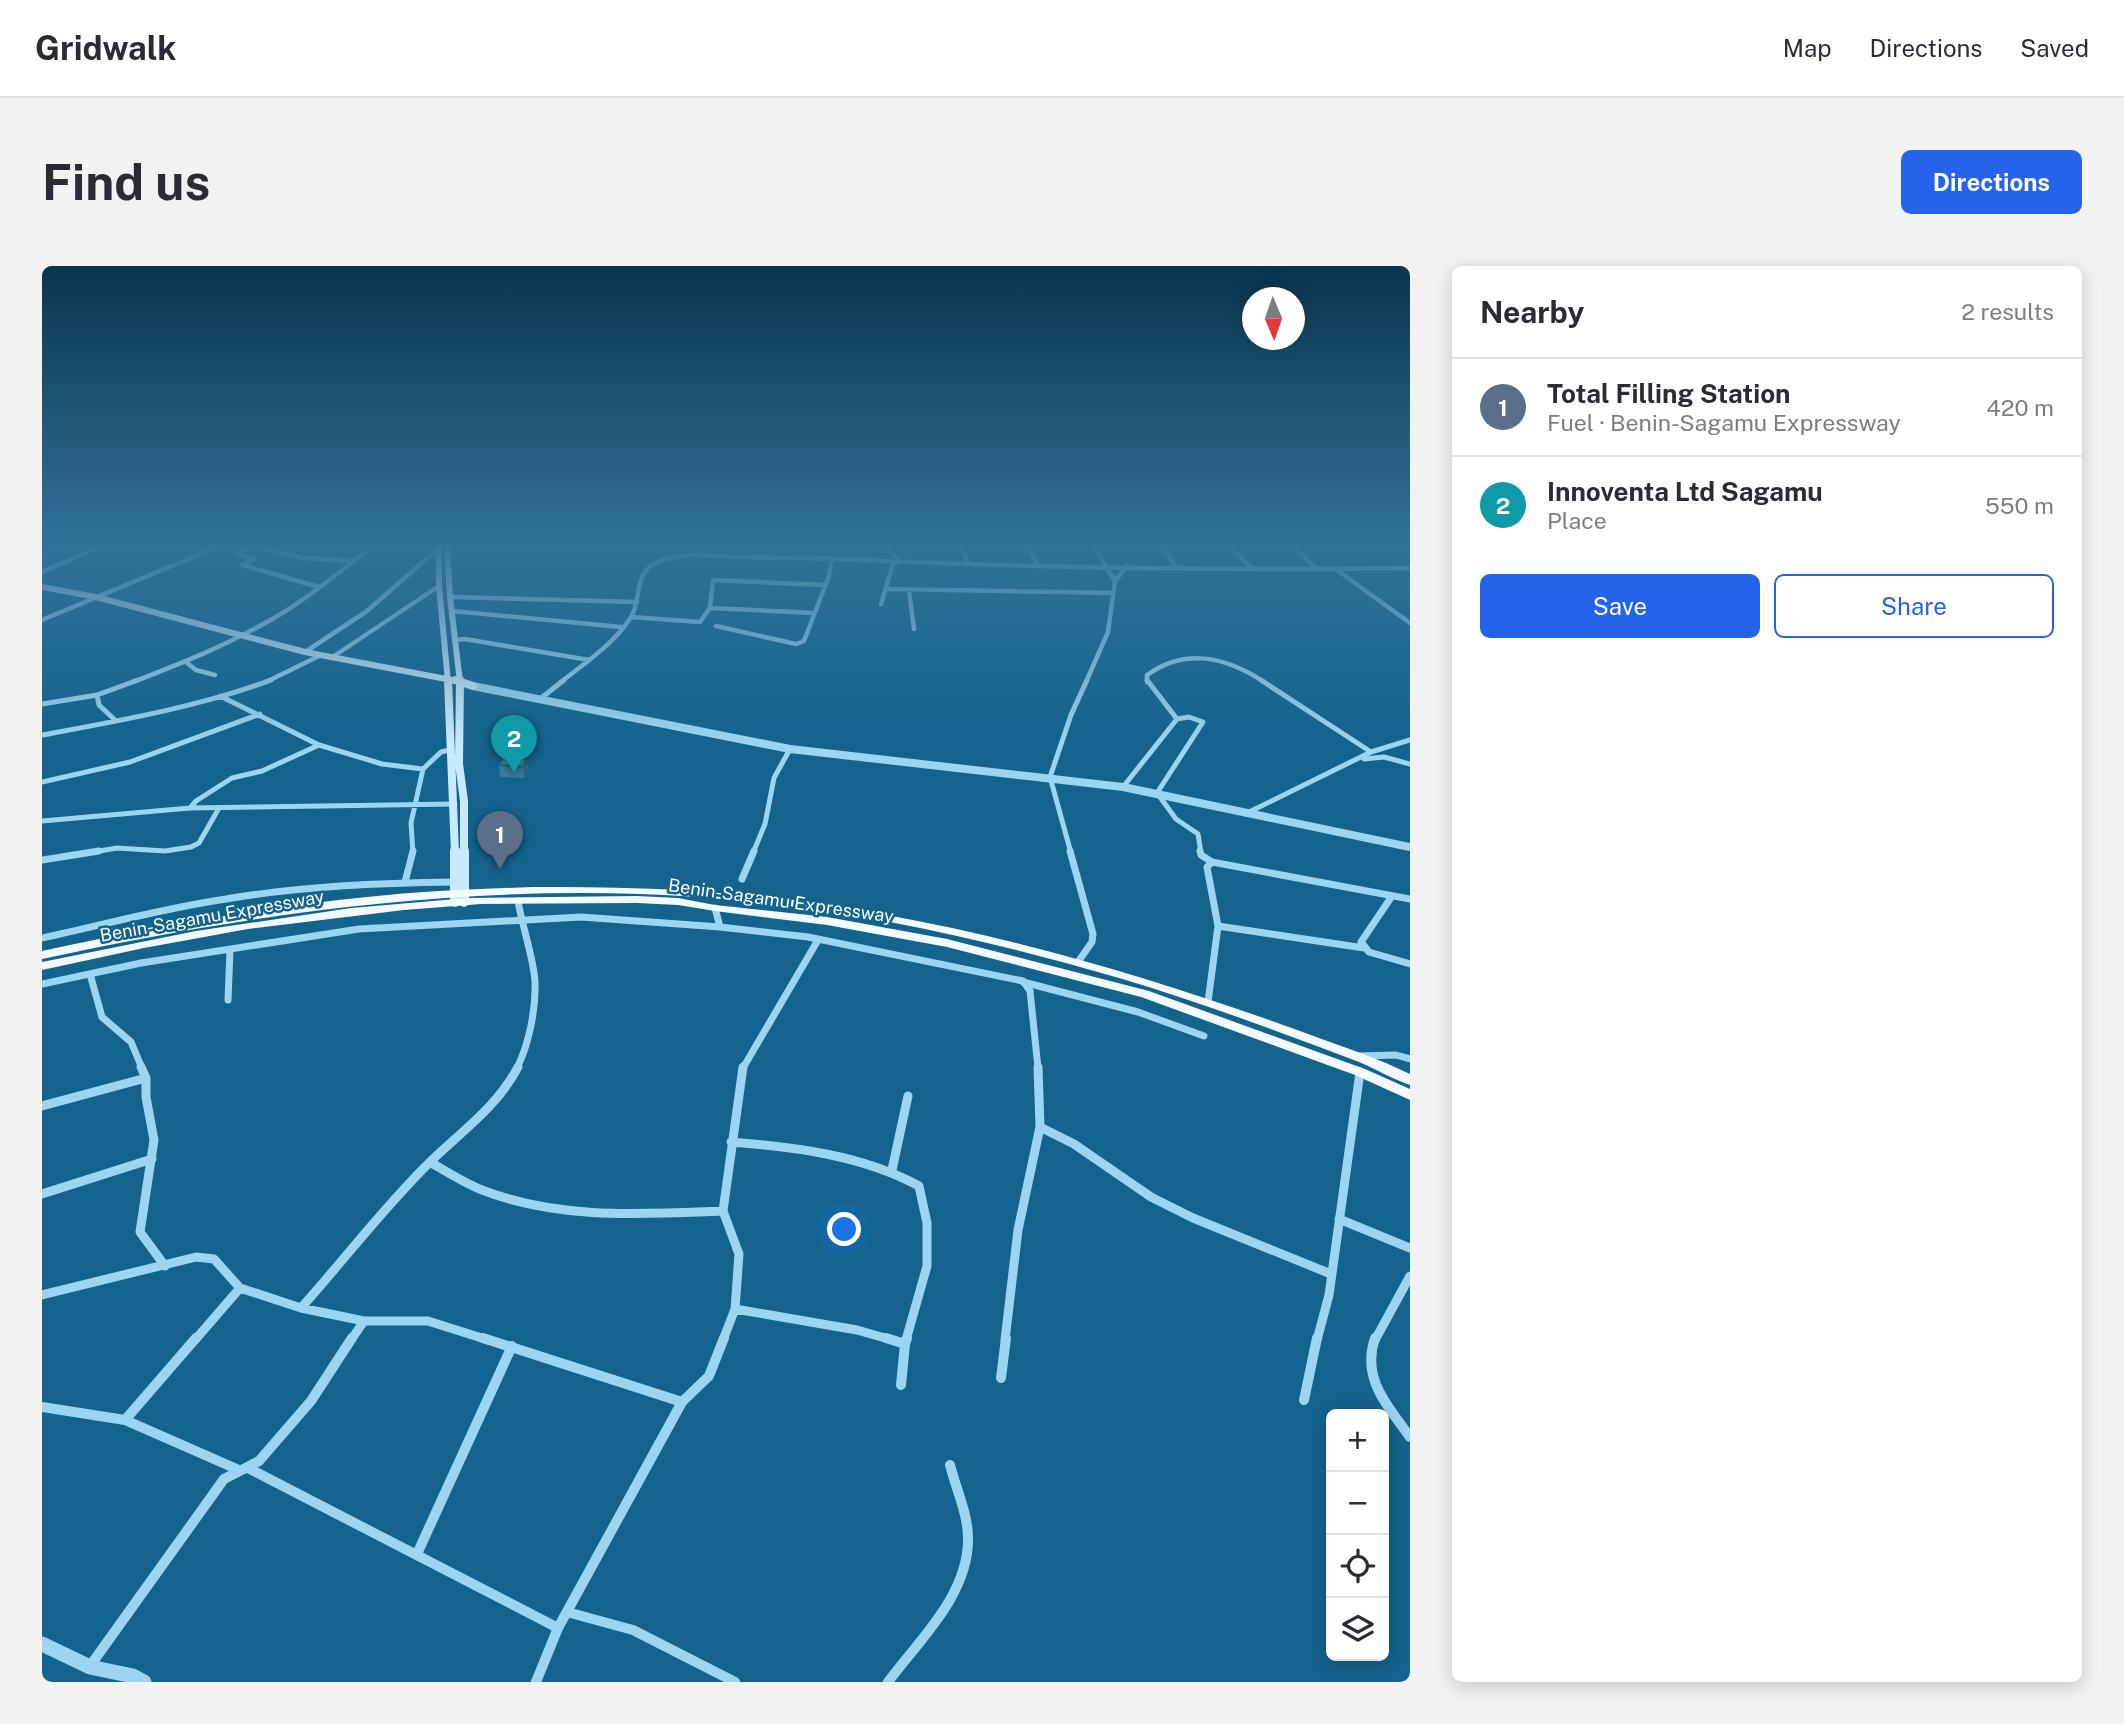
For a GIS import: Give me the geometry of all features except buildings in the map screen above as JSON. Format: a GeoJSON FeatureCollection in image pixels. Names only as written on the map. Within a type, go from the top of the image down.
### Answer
{"type":"FeatureCollection","features":[{"type":"Feature","properties":{"kind":"highway","name":"Benin-Sagamu Expressway"},"geometry":{"type":"LineString","coordinates":[[42,955],[147,932],[335,902],[459,894],[610,890],[745,899],[852,912],[923,925],[1078,962],[1208,1002],[1355,1056],[1410,1080]]}},
{"type":"Feature","properties":{"kind":"highway","name":"Benin-Sagamu Expressway"},"geometry":{"type":"LineString","coordinates":[[42,966],[243,926],[459,894],[518,901],[699,903],[715,908],[827,921],[920,938],[1145,994],[1360,1072],[1410,1095]]}},
{"type":"Feature","properties":{"kind":"main road"},"geometry":{"type":"LineString","coordinates":[[149,611],[305,652],[430,678],[449,685],[473,686]]}},
{"type":"Feature","properties":{"kind":"main road"},"geometry":{"type":"LineString","coordinates":[[441,611],[449,685],[450,750],[459,894]]}},
{"type":"Feature","properties":{"kind":"main road"},"geometry":{"type":"LineString","coordinates":[[452,611],[461,684],[459,764],[464,801],[459,894]]}},
{"type":"Feature","properties":{"kind":"main road"},"geometry":{"type":"LineString","coordinates":[[430,678],[447,668]]}},
{"type":"Feature","properties":{"kind":"main road"},"geometry":{"type":"LineString","coordinates":[[430,678],[449,685]]}},
{"type":"Feature","properties":{"kind":"street"},"geometry":{"type":"LineString","coordinates":[[42,620],[63,611]]}},
{"type":"Feature","properties":{"kind":"street"},"geometry":{"type":"LineString","coordinates":[[42,704],[97,695],[186,662],[242,636],[286,611]]}},
{"type":"Feature","properties":{"kind":"street"},"geometry":{"type":"LineString","coordinates":[[305,652],[368,611]]}},
{"type":"Feature","properties":{"kind":"street"},"geometry":{"type":"LineString","coordinates":[[331,657],[401,611]]}},
{"type":"Feature","properties":{"kind":"street"},"geometry":{"type":"LineString","coordinates":[[453,611],[621,627]]}},
{"type":"Feature","properties":{"kind":"street"},"geometry":{"type":"LineString","coordinates":[[540,699],[589,660],[631,617],[633,611]]}},
{"type":"Feature","properties":{"kind":"street"},"geometry":{"type":"LineString","coordinates":[[631,617],[700,622],[708,611]]}},
{"type":"Feature","properties":{"kind":"street"},"geometry":{"type":"LineString","coordinates":[[716,626],[796,644],[804,641],[814,613],[774,611]]}},
{"type":"Feature","properties":{"kind":"street"},"geometry":{"type":"LineString","coordinates":[[912,611],[914,629]]}},
{"type":"Feature","properties":{"kind":"street"},"geometry":{"type":"LineString","coordinates":[[1078,962],[1092,942],[1093,934],[1050,777],[1071,715],[1108,632],[1110,611]]}},
{"type":"Feature","properties":{"kind":"street"},"geometry":{"type":"LineString","coordinates":[[1397,611],[1410,623]]}},
{"type":"Feature","properties":{"kind":"street"},"geometry":{"type":"LineString","coordinates":[[455,640],[465,639],[589,660]]}},
{"type":"Feature","properties":{"kind":"street"},"geometry":{"type":"LineString","coordinates":[[42,735],[116,721],[263,684],[321,655]]}},
{"type":"Feature","properties":{"kind":"street"},"geometry":{"type":"LineString","coordinates":[[1177,719],[1147,681],[1147,674],[1175,659],[1208,659],[1245,668],[1371,752]]}},
{"type":"Feature","properties":{"kind":"street"},"geometry":{"type":"LineString","coordinates":[[186,662],[197,670],[215,675]]}},
{"type":"Feature","properties":{"kind":"street"},"geometry":{"type":"LineString","coordinates":[[473,686],[790,749],[1123,787],[1410,847]]}},
{"type":"Feature","properties":{"kind":"street"},"geometry":{"type":"LineString","coordinates":[[97,695],[100,705],[116,721]]}},
{"type":"Feature","properties":{"kind":"street"},"geometry":{"type":"LineString","coordinates":[[220,696],[260,713],[319,745],[382,764],[423,769]]}},
{"type":"Feature","properties":{"kind":"street"},"geometry":{"type":"LineString","coordinates":[[42,782],[130,762],[260,713]]}},
{"type":"Feature","properties":{"kind":"street"},"geometry":{"type":"LineString","coordinates":[[1123,787],[1177,719],[1189,717],[1203,722],[1203,726],[1157,793]]}},
{"type":"Feature","properties":{"kind":"street"},"geometry":{"type":"LineString","coordinates":[[1250,812],[1371,752],[1410,740]]}},
{"type":"Feature","properties":{"kind":"street"},"geometry":{"type":"LineString","coordinates":[[190,808],[196,801],[233,778],[262,771],[319,745]]}},
{"type":"Feature","properties":{"kind":"street"},"geometry":{"type":"LineString","coordinates":[[742,878],[765,824],[774,779],[790,749]]}},
{"type":"Feature","properties":{"kind":"street"},"geometry":{"type":"LineString","coordinates":[[405,882],[414,849],[411,823],[423,769],[441,752],[450,750]]}},
{"type":"Feature","properties":{"kind":"street"},"geometry":{"type":"LineString","coordinates":[[1353,761],[1384,757],[1410,764]]}},
{"type":"Feature","properties":{"kind":"street"},"geometry":{"type":"LineString","coordinates":[[1157,793],[1176,820],[1198,834],[1201,855],[1212,862],[1410,899]]}},
{"type":"Feature","properties":{"kind":"street"},"geometry":{"type":"LineString","coordinates":[[42,821],[190,808],[455,804]]}},
{"type":"Feature","properties":{"kind":"street"},"geometry":{"type":"LineString","coordinates":[[42,860],[117,848],[165,851],[191,847],[199,843],[219,808]]}},
{"type":"Feature","properties":{"kind":"street"},"geometry":{"type":"LineString","coordinates":[[1208,1002],[1218,926],[1207,867],[1212,862]]}},
{"type":"Feature","properties":{"kind":"street"},"geometry":{"type":"LineString","coordinates":[[42,938],[194,905],[268,893],[405,882],[459,894]]}},
{"type":"Feature","properties":{"kind":"street"},"geometry":{"type":"LineString","coordinates":[[1364,948],[1362,942],[1392,896]]}},
{"type":"Feature","properties":{"kind":"street"},"geometry":{"type":"LineString","coordinates":[[301,1308],[430,1162],[478,1120],[510,1081],[522,1058],[533,1010],[535,980],[518,901]]}},
{"type":"Feature","properties":{"kind":"street"},"geometry":{"type":"LineString","coordinates":[[715,908],[720,927]]}},
{"type":"Feature","properties":{"kind":"street"},"geometry":{"type":"LineString","coordinates":[[42,984],[359,929],[581,917],[720,927],[818,940],[1023,981],[1138,1012],[1204,1035]]}},
{"type":"Feature","properties":{"kind":"street"},"geometry":{"type":"LineString","coordinates":[[1218,926],[1364,948],[1410,964]]}},
{"type":"Feature","properties":{"kind":"street"},"geometry":{"type":"LineString","coordinates":[[536,1682],[558,1628],[682,1402],[709,1376],[735,1309],[739,1254],[723,1211],[743,1064],[818,940]]}},
{"type":"Feature","properties":{"kind":"street"},"geometry":{"type":"LineString","coordinates":[[228,1000],[230,950]]}},
{"type":"Feature","properties":{"kind":"street"},"geometry":{"type":"LineString","coordinates":[[90,974],[102,1017],[131,1042],[146,1078],[146,1097],[154,1140],[140,1232],[165,1266]]}},
{"type":"Feature","properties":{"kind":"street"},"geometry":{"type":"LineString","coordinates":[[1001,1378],[1018,1230],[1040,1127],[1040,1083],[1030,991],[1023,981]]}},
{"type":"Feature","properties":{"kind":"street"},"geometry":{"type":"LineString","coordinates":[[1355,1056],[1396,1055],[1410,1059]]}},
{"type":"Feature","properties":{"kind":"street"},"geometry":{"type":"LineString","coordinates":[[1304,1400],[1329,1295],[1360,1072]]}},
{"type":"Feature","properties":{"kind":"street"},"geometry":{"type":"LineString","coordinates":[[42,1106],[146,1078]]}},
{"type":"Feature","properties":{"kind":"street"},"geometry":{"type":"LineString","coordinates":[[892,1170],[908,1096]]}},
{"type":"Feature","properties":{"kind":"street"},"geometry":{"type":"LineString","coordinates":[[1040,1127],[1074,1144],[1151,1197],[1172,1208],[1331,1274]]}},
{"type":"Feature","properties":{"kind":"street"},"geometry":{"type":"LineString","coordinates":[[731,1142],[767,1144],[892,1170],[919,1186],[927,1223],[927,1266],[905,1344],[901,1385]]}},
{"type":"Feature","properties":{"kind":"street"},"geometry":{"type":"LineString","coordinates":[[42,1194],[152,1159]]}},
{"type":"Feature","properties":{"kind":"street"},"geometry":{"type":"LineString","coordinates":[[430,1162],[482,1191],[548,1208],[637,1214],[723,1211]]}},
{"type":"Feature","properties":{"kind":"street"},"geometry":{"type":"LineString","coordinates":[[1339,1219],[1410,1248]]}},
{"type":"Feature","properties":{"kind":"street"},"geometry":{"type":"LineString","coordinates":[[42,1295],[196,1257],[214,1259],[240,1288],[301,1308],[364,1321],[428,1321],[682,1402]]}},
{"type":"Feature","properties":{"kind":"street"},"geometry":{"type":"LineString","coordinates":[[1410,1276],[1372,1345],[1371,1371],[1381,1397],[1410,1437]]}},
{"type":"Feature","properties":{"kind":"street"},"geometry":{"type":"LineString","coordinates":[[125,1420],[240,1288]]}},
{"type":"Feature","properties":{"kind":"street"},"geometry":{"type":"LineString","coordinates":[[735,1309],[857,1331],[905,1344]]}},
{"type":"Feature","properties":{"kind":"street"},"geometry":{"type":"LineString","coordinates":[[90,1667],[224,1479],[259,1461],[311,1401],[364,1321]]}},
{"type":"Feature","properties":{"kind":"street"},"geometry":{"type":"LineString","coordinates":[[417,1555],[512,1346]]}},
{"type":"Feature","properties":{"kind":"street"},"geometry":{"type":"LineString","coordinates":[[42,1406],[125,1420],[244,1469],[558,1628]]}},
{"type":"Feature","properties":{"kind":"street"},"geometry":{"type":"LineString","coordinates":[[888,1682],[942,1610],[966,1569],[968,1538],[950,1465]]}},
{"type":"Feature","properties":{"kind":"street"},"geometry":{"type":"LineString","coordinates":[[567,1612],[591,1615],[658,1641],[736,1682]]}},
{"type":"Feature","properties":{"kind":"street"},"geometry":{"type":"LineString","coordinates":[[42,1644],[90,1667],[136,1680]]}},
{"type":"Feature","properties":{"kind":"place","name":"Innoventa Ltd Sagamu"},"geometry":{"type":"Point","coordinates":[514,773]}},
{"type":"Feature","properties":{"kind":"place","name":"Total Filling Station"},"geometry":{"type":"Point","coordinates":[500,869]}}]}
